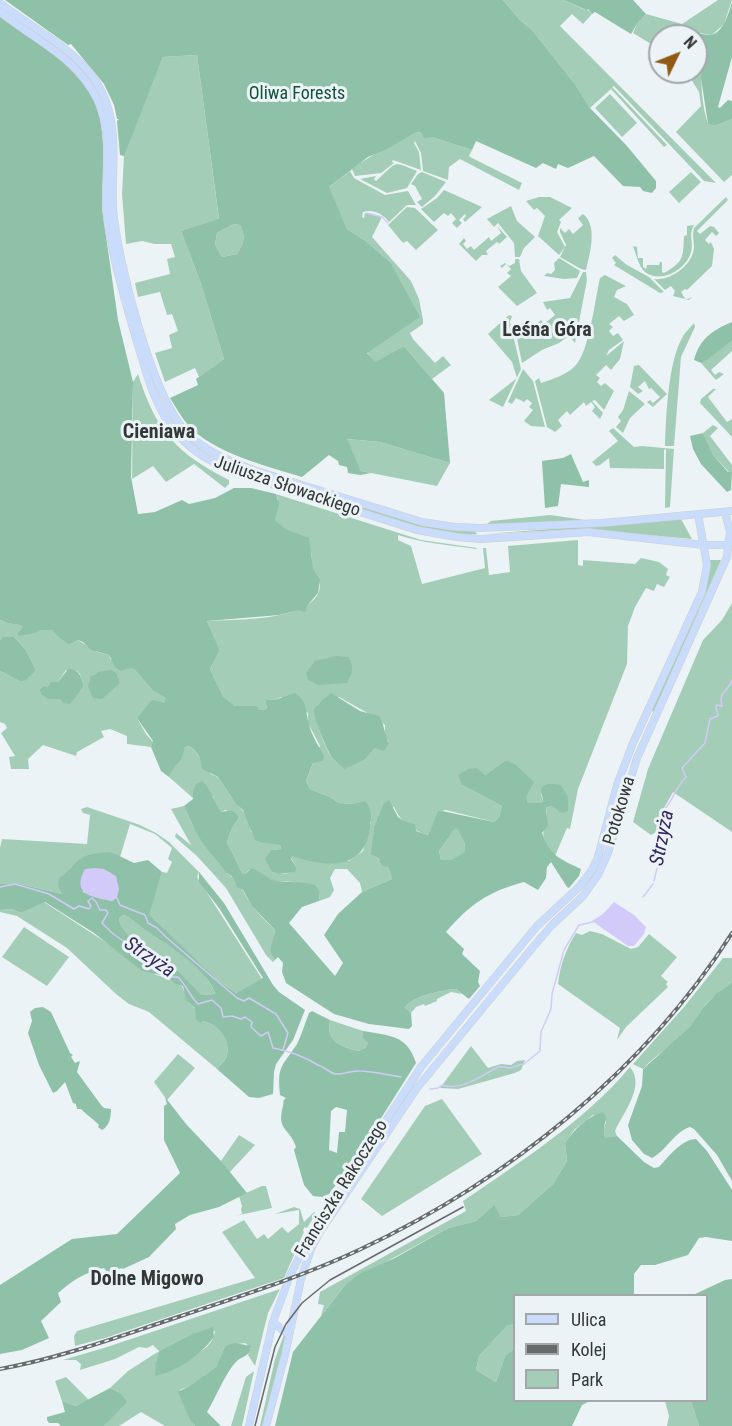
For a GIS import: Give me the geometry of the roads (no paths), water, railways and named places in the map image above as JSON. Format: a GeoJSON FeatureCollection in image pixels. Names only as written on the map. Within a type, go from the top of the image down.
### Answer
{"type":"FeatureCollection","features":[{"type":"Feature","properties":{"kind":"main road","name":"Juliusza Słowackiego"},"geometry":{"type":"LineString","coordinates":[[0,3],[71,54],[86,69],[100,89],[111,117],[115,156],[114,219],[135,311],[165,399],[185,431],[203,446],[250,468],[390,513],[448,526],[480,528],[564,525],[728,511]]}},
{"type":"Feature","properties":{"kind":"main road","name":"Juliusza Słowackiego"},"geometry":{"type":"LineString","coordinates":[[0,12],[66,59],[85,79],[98,102],[106,125],[106,209],[125,304],[151,386],[162,411],[177,434],[198,453],[217,465],[239,474],[417,530],[440,535],[481,539],[588,532],[704,545],[731,545]]}},
{"type":"Feature","properties":{"kind":"main road"},"geometry":{"type":"LineString","coordinates":[[728,511],[731,545]]}},
{"type":"Feature","properties":{"kind":"main road","name":"Potokowa"},"geometry":{"type":"LineString","coordinates":[[446,1037],[537,926],[585,881],[594,865],[617,785],[646,712],[702,592],[707,565],[698,514]]}},
{"type":"Feature","properties":{"kind":"main road","name":"Potokowa"},"geometry":{"type":"LineString","coordinates":[[454,1042],[547,930],[578,902],[594,881],[605,861],[632,772],[731,545]]}},
{"type":"Feature","properties":{"kind":"main road"},"geometry":{"type":"LineString","coordinates":[[646,712],[656,717]]}},
{"type":"Feature","properties":{"kind":"main road"},"geometry":{"type":"LineString","coordinates":[[571,895],[578,902]]}},
{"type":"Feature","properties":{"kind":"main road"},"geometry":{"type":"LineString","coordinates":[[479,996],[487,1003]]}},
{"type":"Feature","properties":{"kind":"main road","name":"Franciszka Rakoczego"},"geometry":{"type":"LineString","coordinates":[[249,1426],[273,1322],[289,1278],[314,1228],[406,1087],[446,1037]]}},
{"type":"Feature","properties":{"kind":"main road","name":"Franciszka Rakoczego"},"geometry":{"type":"LineString","coordinates":[[266,1426],[301,1279],[311,1250],[320,1232],[412,1095],[454,1042]]}},
{"type":"Feature","properties":{"kind":"main road"},"geometry":{"type":"LineString","coordinates":[[273,1322],[285,1332],[290,1332]]}},
{"type":"Feature","properties":{"kind":"waterway"},"geometry":{"type":"LineString","coordinates":[[367,213],[382,217],[388,223]]}},
{"type":"Feature","properties":{"kind":"waterway","name":"Strzyża"},"geometry":{"type":"LineString","coordinates":[[654,881],[663,843],[664,810],[686,777],[682,768],[705,743],[710,719],[718,716],[716,707],[717,705],[722,706],[721,697],[732,680]]}},
{"type":"Feature","properties":{"kind":"waterway","name":"Strzyża"},"geometry":{"type":"LineString","coordinates":[[0,887],[15,884],[49,894],[74,909],[79,906],[89,909],[91,906],[88,901],[92,898],[100,910],[106,910],[108,913],[102,923],[112,933],[136,950],[145,953],[153,964],[161,968],[166,965],[170,977],[178,977],[198,1004],[212,1000],[221,1008],[223,1017],[232,1016],[241,1019],[245,1017],[252,1022],[251,1027],[261,1036],[268,1032],[273,1048],[302,1057],[335,1074],[364,1071],[401,1077]]}},
{"type":"Feature","properties":{"kind":"waterway","name":"Strzyża"},"geometry":{"type":"LineString","coordinates":[[643,897],[653,884]]}},
{"type":"Feature","properties":{"kind":"waterway"},"geometry":{"type":"LineString","coordinates":[[117,898],[120,905],[145,915],[148,923],[157,928],[237,998],[244,1001],[249,998],[276,1014],[288,1033],[283,1050]]}},
{"type":"Feature","properties":{"kind":"waterway","name":"Strzyża"},"geometry":{"type":"LineString","coordinates":[[430,1089],[442,1085],[463,1085],[498,1067],[510,1068],[524,1064],[540,1051],[541,1032],[551,1009],[552,994],[564,950],[579,925],[593,922]]}},
{"type":"Feature","properties":{"kind":"tram line"},"geometry":{"type":"LineString","coordinates":[[255,1426],[275,1347],[286,1324],[302,1303],[330,1280],[463,1207]]}},
{"type":"Feature","properties":{"kind":"railway"},"geometry":{"type":"LineString","coordinates":[[0,1369],[90,1346],[294,1277],[361,1249],[469,1190],[520,1155],[615,1075],[658,1030],[697,983],[732,933]]}},
{"type":"Feature","properties":{"kind":"district","name":"Leśna Góra"},"geometry":{"type":"Point","coordinates":[547,331]}},
{"type":"Feature","properties":{"kind":"district","name":"Cieniawa"},"geometry":{"type":"Point","coordinates":[159,433]}},
{"type":"Feature","properties":{"kind":"district","name":"Dolne Migowo"},"geometry":{"type":"Point","coordinates":[147,1280]}},
{"type":"Feature","properties":{"kind":"park label","name":"Oliwa Forests"},"geometry":{"type":"Point","coordinates":[297,94]}}]}
